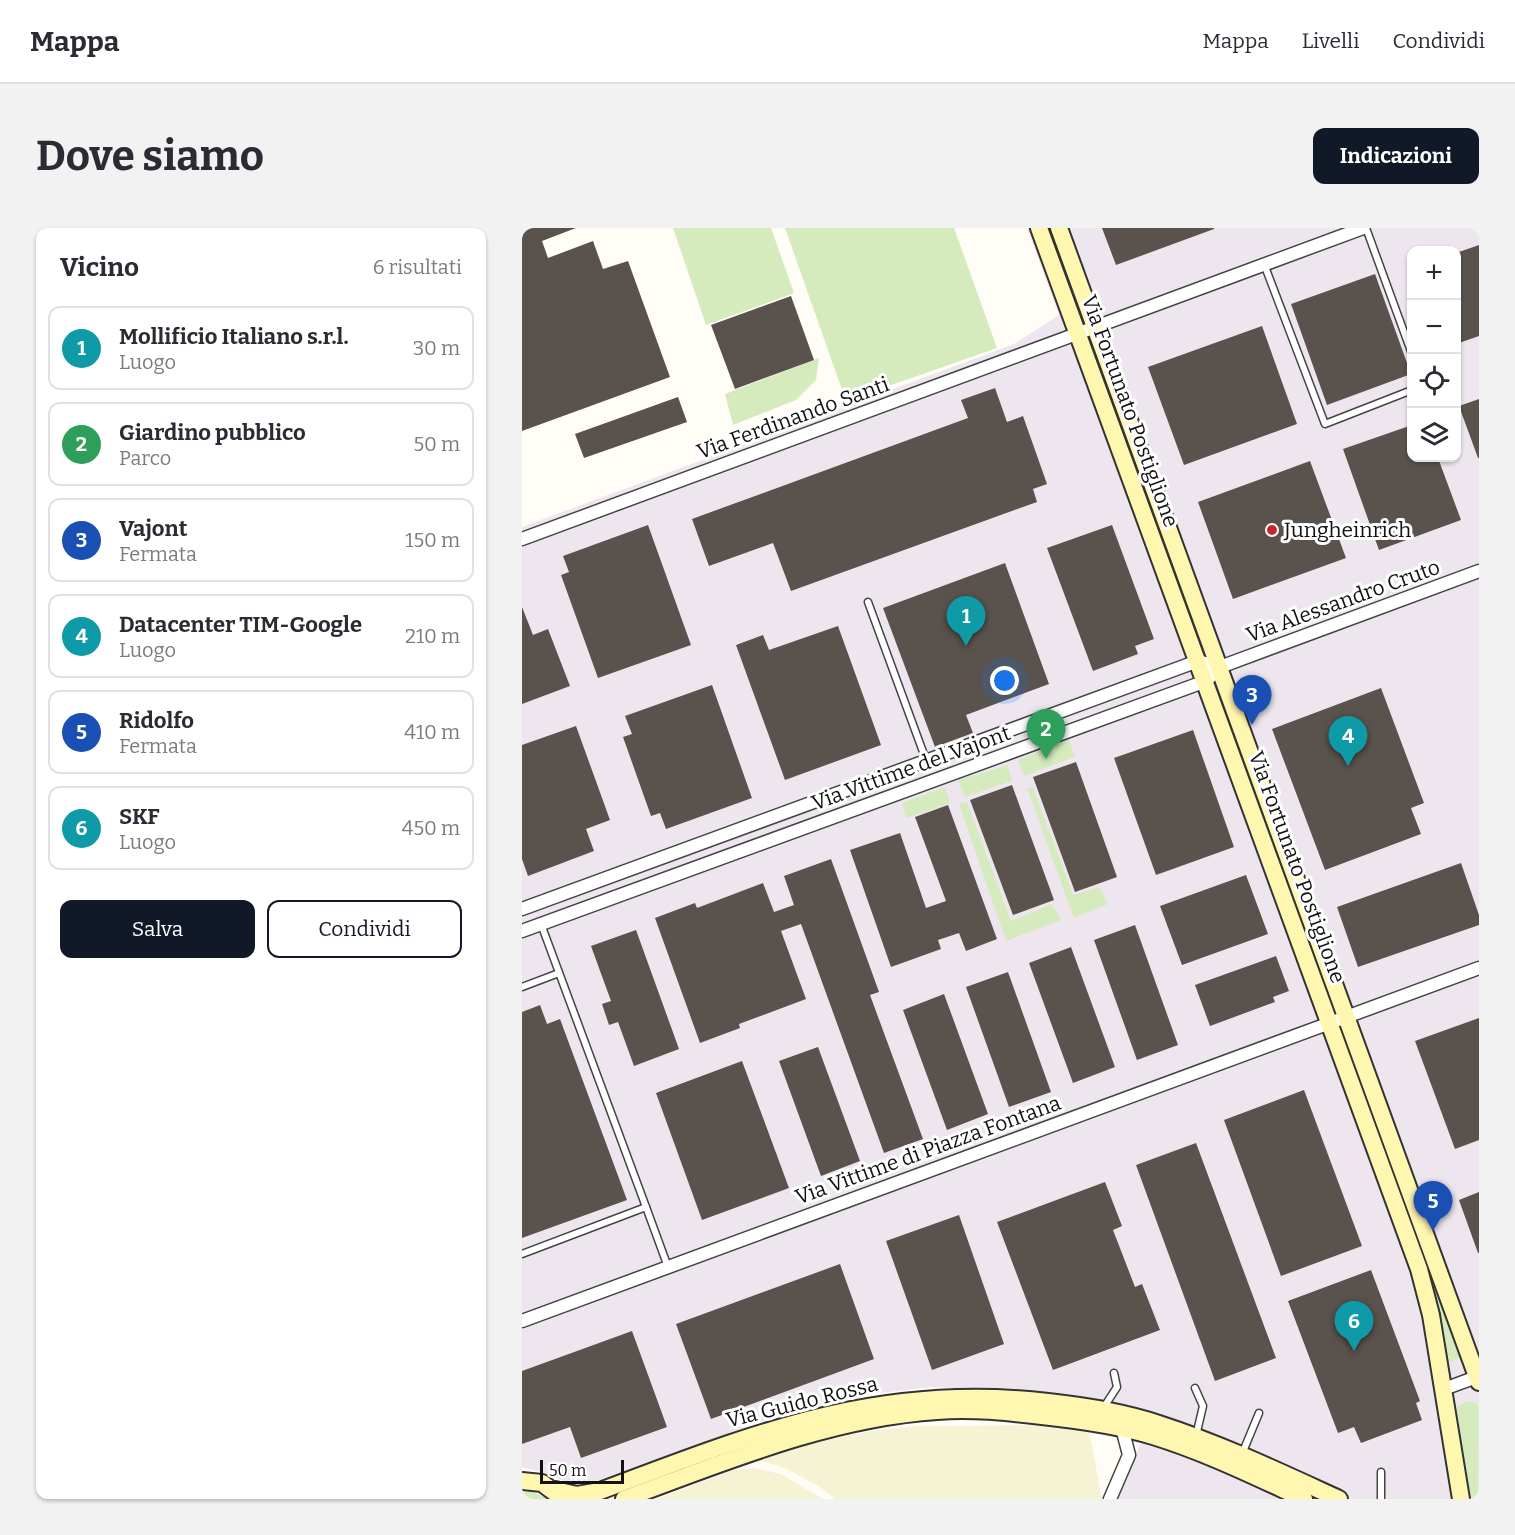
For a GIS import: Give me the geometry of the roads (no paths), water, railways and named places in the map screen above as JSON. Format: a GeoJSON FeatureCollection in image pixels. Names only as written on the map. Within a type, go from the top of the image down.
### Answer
{"type":"FeatureCollection","features":[{"type":"Feature","properties":{"kind":"street","name":"Via Fortunato Postiglione"},"geometry":{"type":"LineString","coordinates":[[1039,228],[1409,1241],[1431,1315],[1461,1499]]}},
{"type":"Feature","properties":{"kind":"street","name":"Via Fortunato Postiglione"},"geometry":{"type":"LineString","coordinates":[[1059,228],[1478,1379]]}},
{"type":"Feature","properties":{"kind":"street","name":"Via Ferdinando Santi"},"geometry":{"type":"LineString","coordinates":[[522,539],[1364,228]]}},
{"type":"Feature","properties":{"kind":"street","name":"Via Alessandro Cruto"},"geometry":{"type":"LineString","coordinates":[[1220,667],[1479,572]]}},
{"type":"Feature","properties":{"kind":"street"},"geometry":{"type":"LineString","coordinates":[[1198,661],[1220,667]]}},
{"type":"Feature","properties":{"kind":"street","name":"Via Vittime del Vajont"},"geometry":{"type":"LineString","coordinates":[[522,909],[1198,661]]}},
{"type":"Feature","properties":{"kind":"street","name":"Via Vittime del Vajont"},"geometry":{"type":"LineString","coordinates":[[522,931],[1206,681],[1220,667]]}},
{"type":"Feature","properties":{"kind":"street"},"geometry":{"type":"LineString","coordinates":[[1034,722],[1041,742]]}},
{"type":"Feature","properties":{"kind":"street"},"geometry":{"type":"LineString","coordinates":[[645,864],[652,884]]}},
{"type":"Feature","properties":{"kind":"street"},"geometry":{"type":"LineString","coordinates":[[534,905],[541,924]]}},
{"type":"Feature","properties":{"kind":"street","name":"Via Vittime di Piazza Fontana"},"geometry":{"type":"LineString","coordinates":[[522,1322],[1479,968]]}},
{"type":"Feature","properties":{"kind":"street"},"geometry":{"type":"LineString","coordinates":[[1409,1241],[1425,1233]]}},
{"type":"Feature","properties":{"kind":"street"},"geometry":{"type":"LineString","coordinates":[[1444,1389],[1478,1379]]}},
{"type":"Feature","properties":{"kind":"street","name":"Via Guido Rossa"},"geometry":{"type":"LineString","coordinates":[[522,1481],[542,1483],[559,1495],[600,1491],[731,1442],[791,1423],[848,1409],[936,1397],[993,1397],[1101,1410],[1157,1423],[1196,1436],[1339,1499]]}},
{"type":"Feature","properties":{"kind":"street","name":"Via Guido Rossa"},"geometry":{"type":"LineString","coordinates":[[624,1499],[794,1439],[895,1416],[939,1411],[991,1411],[1080,1420],[1122,1428],[1203,1454],[1279,1493],[1304,1499]]}},
{"type":"Feature","properties":{"kind":"street"},"geometry":{"type":"LineString","coordinates":[[1110,1499],[1129,1455],[1122,1428]]}},
{"type":"Feature","properties":{"kind":"lane"},"geometry":{"type":"LineString","coordinates":[[1364,228],[1407,341]]}},
{"type":"Feature","properties":{"kind":"lane"},"geometry":{"type":"LineString","coordinates":[[1264,264],[1325,424],[1407,392]]}},
{"type":"Feature","properties":{"kind":"lane"},"geometry":{"type":"LineString","coordinates":[[1130,475],[1148,468]]}},
{"type":"Feature","properties":{"kind":"lane"},"geometry":{"type":"LineString","coordinates":[[868,602],[927,761]]}},
{"type":"Feature","properties":{"kind":"lane"},"geometry":{"type":"LineString","coordinates":[[1262,836],[1279,829]]}},
{"type":"Feature","properties":{"kind":"lane"},"geometry":{"type":"LineString","coordinates":[[541,924],[668,1267]]}},
{"type":"Feature","properties":{"kind":"lane"},"geometry":{"type":"LineString","coordinates":[[522,987],[559,973]]}},
{"type":"Feature","properties":{"kind":"lane"},"geometry":{"type":"LineString","coordinates":[[522,1254],[646,1207]]}},
{"type":"Feature","properties":{"kind":"lane"},"geometry":{"type":"LineString","coordinates":[[1101,1410],[1117,1387],[1114,1373]]}},
{"type":"Feature","properties":{"kind":"lane"},"geometry":{"type":"LineString","coordinates":[[1195,1388],[1203,1406],[1196,1436]]}},
{"type":"Feature","properties":{"kind":"lane"},"geometry":{"type":"LineString","coordinates":[[1241,1455],[1259,1413]]}},
{"type":"Feature","properties":{"kind":"lane"},"geometry":{"type":"LineString","coordinates":[[1381,1472],[1381,1499]]}},
{"type":"Feature","properties":{"kind":"place","name":"Jungheinrich"},"geometry":{"type":"Point","coordinates":[1272,530]}},
{"type":"Feature","properties":{"kind":"place","name":"Mollificio Italiano s.r.l."},"geometry":{"type":"Point","coordinates":[966,646]}},
{"type":"Feature","properties":{"kind":"place","name":"Vajont"},"geometry":{"type":"Point","coordinates":[1252,725]}},
{"type":"Feature","properties":{"kind":"place","name":"Giardino pubblico"},"geometry":{"type":"Point","coordinates":[1046,759]}},
{"type":"Feature","properties":{"kind":"place","name":"Datacenter TIM-Google"},"geometry":{"type":"Point","coordinates":[1348,766]}},
{"type":"Feature","properties":{"kind":"place","name":"Ridolfo"},"geometry":{"type":"Point","coordinates":[1433,1231]}},
{"type":"Feature","properties":{"kind":"place","name":"SKF"},"geometry":{"type":"Point","coordinates":[1354,1351]}}]}
